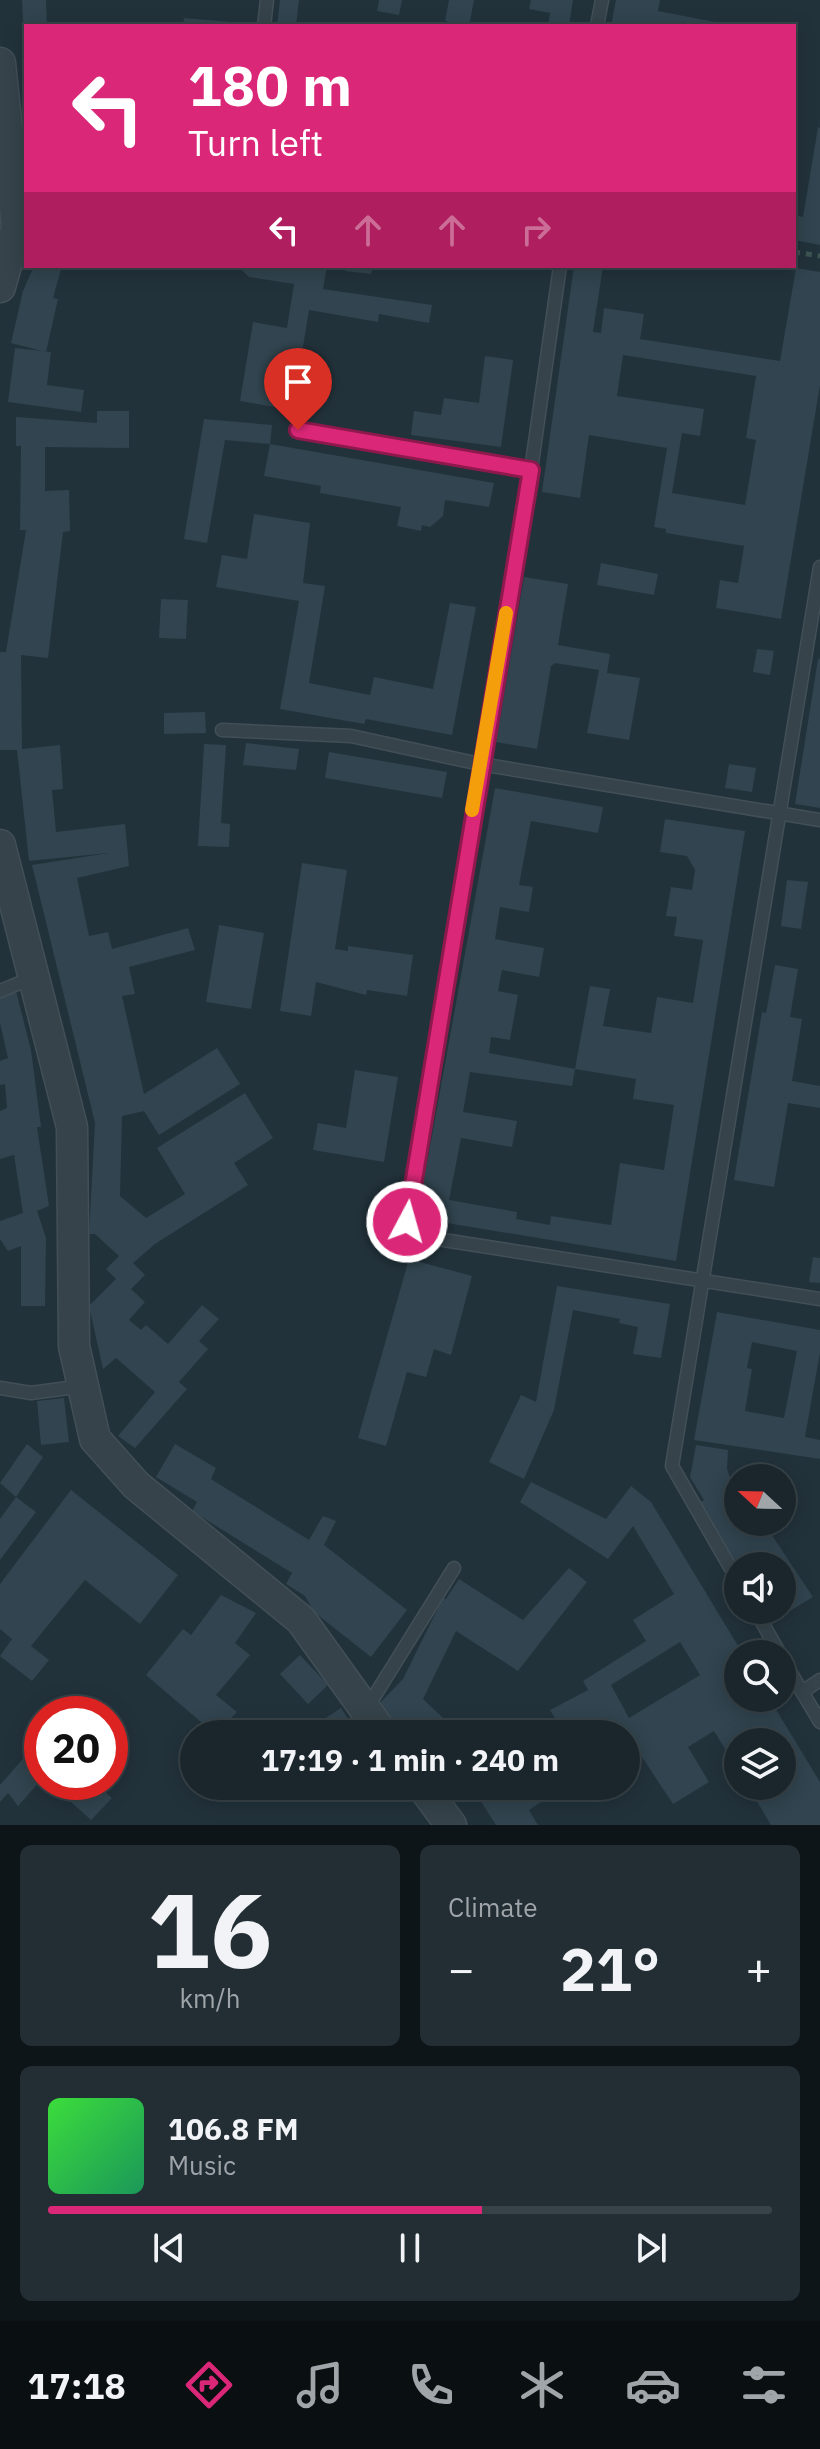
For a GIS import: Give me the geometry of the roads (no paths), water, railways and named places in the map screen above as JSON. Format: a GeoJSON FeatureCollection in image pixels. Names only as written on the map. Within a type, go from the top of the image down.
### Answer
{"type":"FeatureCollection","features":[{"type":"Feature","properties":{"kind":"street"},"geometry":{"type":"LineString","coordinates":[[0,63],[8,227],[0,287]]}},
{"type":"Feature","properties":{"kind":"street"},"geometry":{"type":"LineString","coordinates":[[0,845],[72,1127],[74,1346],[95,1439],[136,1485],[301,1620],[373,1720]]}},
{"type":"Feature","properties":{"kind":"street"},"geometry":{"type":"LineString","coordinates":[[432,1800],[451,1825]]}},
{"type":"Feature","properties":{"kind":"lane"},"geometry":{"type":"LineString","coordinates":[[264,24],[267,0]]}},
{"type":"Feature","properties":{"kind":"lane"},"geometry":{"type":"LineString","coordinates":[[597,24],[602,0]]}},
{"type":"Feature","properties":{"kind":"lane"},"geometry":{"type":"LineString","coordinates":[[560,268],[531,470],[480,764],[407,1222],[413,1232],[424,1237],[820,1299]]}},
{"type":"Feature","properties":{"kind":"lane"},"geometry":{"type":"LineString","coordinates":[[298,430],[531,470]]}},
{"type":"Feature","properties":{"kind":"lane"},"geometry":{"type":"LineString","coordinates":[[724,1557],[672,1466],[820,567]]}},
{"type":"Feature","properties":{"kind":"lane"},"geometry":{"type":"LineString","coordinates":[[222,730],[351,736],[480,764],[820,820]]}},
{"type":"Feature","properties":{"kind":"lane"},"geometry":{"type":"LineString","coordinates":[[0,991],[35,976]]}},
{"type":"Feature","properties":{"kind":"lane"},"geometry":{"type":"LineString","coordinates":[[0,1388],[31,1393],[83,1386]]}},
{"type":"Feature","properties":{"kind":"lane"},"geometry":{"type":"LineString","coordinates":[[375,1720],[454,1568]]}},
{"type":"Feature","properties":{"kind":"lane"},"geometry":{"type":"LineString","coordinates":[[802,1692],[820,1680]]}},
{"type":"Feature","properties":{"kind":"lane"},"geometry":{"type":"LineString","coordinates":[[796,1682],[820,1722]]}}]}
